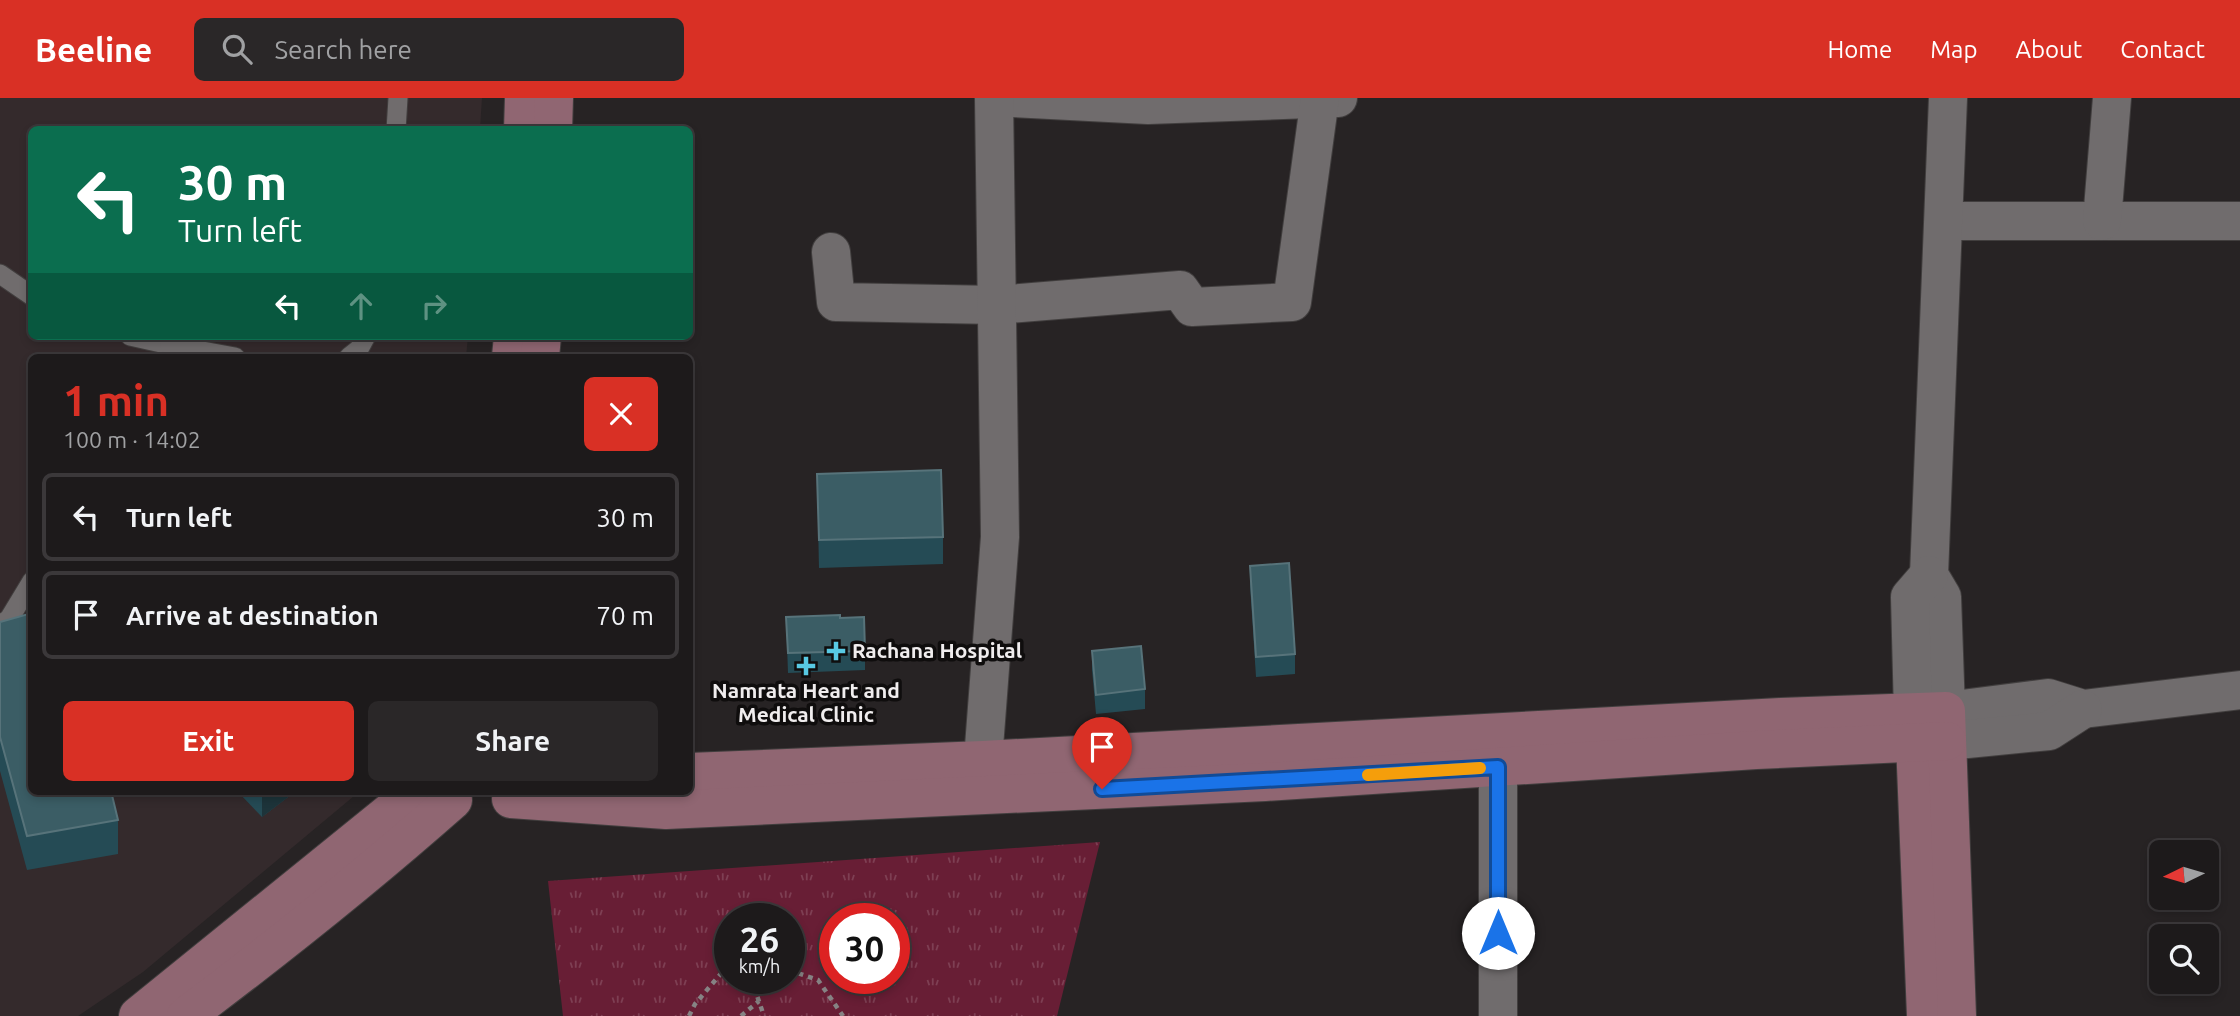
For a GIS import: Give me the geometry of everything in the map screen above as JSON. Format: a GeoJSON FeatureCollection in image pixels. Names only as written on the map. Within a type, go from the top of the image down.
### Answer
{"type":"FeatureCollection","features":[{"type":"Feature","properties":{"kind":"main road"},"geometry":{"type":"LineString","coordinates":[[523,126],[524,98]]}},
{"type":"Feature","properties":{"kind":"main road"},"geometry":{"type":"LineString","coordinates":[[553,126],[554,98]]}},
{"type":"Feature","properties":{"kind":"main road"},"geometry":{"type":"LineString","coordinates":[[693,772],[983,760],[1768,718],[1931,726]]}},
{"type":"Feature","properties":{"kind":"main road"},"geometry":{"type":"LineString","coordinates":[[186,1016],[281,944],[397,850],[449,795],[467,807],[483,809],[498,806],[515,795],[666,810],[1265,782],[1498,767],[1931,726]]}},
{"type":"Feature","properties":{"kind":"main road"},"geometry":{"type":"LineString","coordinates":[[1926,1016],[1931,726]]}},
{"type":"Feature","properties":{"kind":"main road"},"geometry":{"type":"LineString","coordinates":[[1931,726],[1957,1016]]}},
{"type":"Feature","properties":{"kind":"main road"},"geometry":{"type":"LineString","coordinates":[[138,1016],[411,795]]}},
{"type":"Feature","properties":{"kind":"street"},"geometry":{"type":"LineString","coordinates":[[983,760],[1000,537],[994,98]]}},
{"type":"Feature","properties":{"kind":"street"},"geometry":{"type":"LineString","coordinates":[[1012,98],[1148,105],[1338,98]]}},
{"type":"Feature","properties":{"kind":"street"},"geometry":{"type":"LineString","coordinates":[[831,252],[836,302],[996,305],[1180,290],[1192,307],[1293,302],[1320,98]]}},
{"type":"Feature","properties":{"kind":"street"},"geometry":{"type":"LineString","coordinates":[[1948,98],[1929,575],[1942,597],[1931,726],[2048,698],[2083,709],[2240,690]]}},
{"type":"Feature","properties":{"kind":"street"},"geometry":{"type":"LineString","coordinates":[[2102,221],[2112,98]]}},
{"type":"Feature","properties":{"kind":"street"},"geometry":{"type":"LineString","coordinates":[[1944,221],[2240,221]]}},
{"type":"Feature","properties":{"kind":"street"},"geometry":{"type":"LineString","coordinates":[[1498,767],[1499,1016]]}},
{"type":"Feature","properties":{"kind":"lane"},"geometry":{"type":"LineString","coordinates":[[396,126],[398,98]]}},
{"type":"Feature","properties":{"kind":"lane"},"geometry":{"type":"LineString","coordinates":[[0,274],[28,293]]}},
{"type":"Feature","properties":{"kind":"lane"},"geometry":{"type":"LineString","coordinates":[[140,340],[169,351],[202,354]]}},
{"type":"Feature","properties":{"kind":"lane"},"geometry":{"type":"LineString","coordinates":[[353,354],[364,340]]}},
{"type":"Feature","properties":{"kind":"lane"},"geometry":{"type":"LineString","coordinates":[[0,625],[9,619],[28,588]]}},
{"type":"Feature","properties":{"kind":"path"},"geometry":{"type":"LineString","coordinates":[[805,976],[818,980],[843,1016]]}},
{"type":"Feature","properties":{"kind":"path"},"geometry":{"type":"LineString","coordinates":[[689,1016],[695,1004],[714,982]]}},
{"type":"Feature","properties":{"kind":"path"},"geometry":{"type":"LineString","coordinates":[[758,994],[764,1016]]}},
{"type":"Feature","properties":{"kind":"path"},"geometry":{"type":"LineString","coordinates":[[741,1016],[760,1000]]}},
{"type":"Feature","properties":{"kind":"shaded area"},"geometry":{"type":"Polygon","coordinates":[[[0,98],[482,98],[480,126],[28,126],[28,340],[468,340],[466,354],[28,354],[28,795],[355,795],[143,972],[78,1016],[0,1016],[0,98]]]}},
{"type":"Feature","properties":{"kind":"green space"},"geometry":{"type":"Polygon","coordinates":[[[1100,842],[1057,1016],[563,1016],[548,881],[1100,842]]]}},
{"type":"Feature","properties":{"kind":"building"},"geometry":{"type":"Polygon","coordinates":[[[941,470],[943,537],[819,540],[817,474],[941,470]]]}},
{"type":"Feature","properties":{"kind":"building"},"geometry":{"type":"Polygon","coordinates":[[[1289,563],[1295,654],[1256,657],[1250,566],[1289,563]]]}},
{"type":"Feature","properties":{"kind":"building"},"geometry":{"type":"Polygon","coordinates":[[[28,614],[28,795],[112,795],[118,820],[27,836],[0,737],[0,622],[28,614]]]}},
{"type":"Feature","properties":{"kind":"building"},"geometry":{"type":"Polygon","coordinates":[[[840,615],[840,618],[864,617],[865,651],[788,653],[786,617],[840,615]]]}},
{"type":"Feature","properties":{"kind":"building"},"geometry":{"type":"Polygon","coordinates":[[[1141,646],[1145,689],[1096,695],[1092,651],[1141,646]]]}},
{"type":"Feature","properties":{"kind":"slow traffic"},"geometry":{"type":"LineString","coordinates":[[1368,775],[1480,768]]}},
{"type":"Feature","properties":{"kind":"place","name":"Rachana Hospital"},"geometry":{"type":"Point","coordinates":[836,651]}},
{"type":"Feature","properties":{"kind":"place","name":"Namrata Heart and Medical Clinic"},"geometry":{"type":"Point","coordinates":[806,666]}},
{"type":"Feature","properties":{"kind":"route"},"geometry":{"type":"LineString","coordinates":[[1102,789],[1498,767],[1498,933]]}}]}
